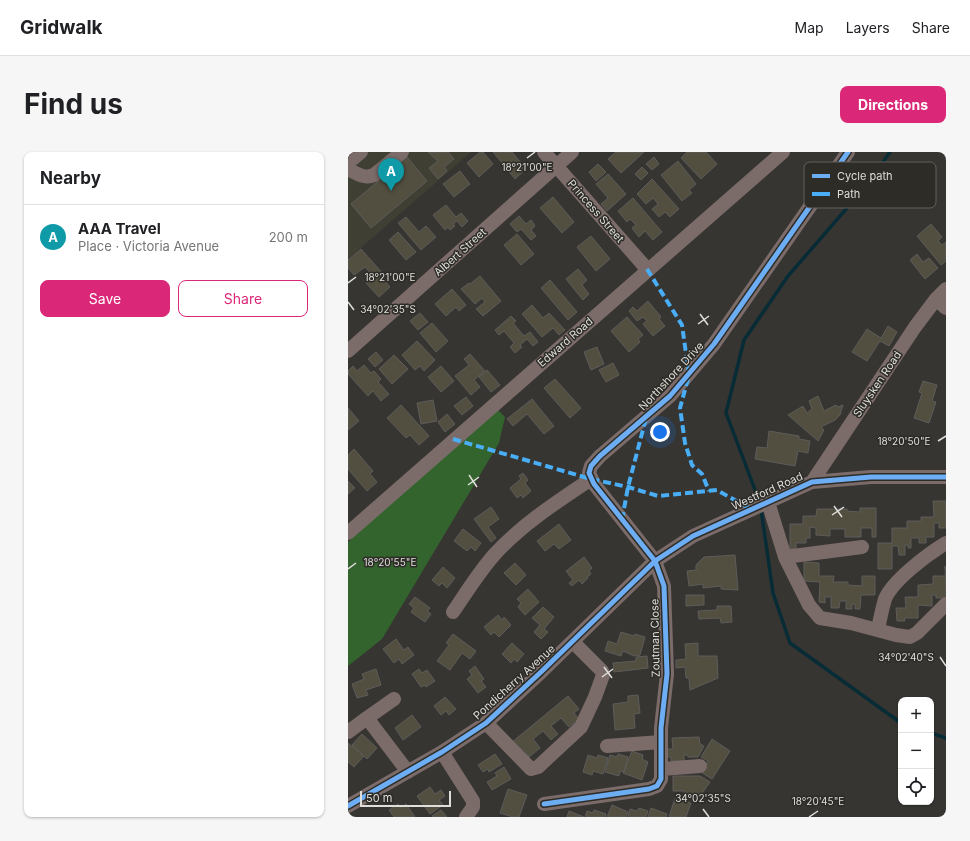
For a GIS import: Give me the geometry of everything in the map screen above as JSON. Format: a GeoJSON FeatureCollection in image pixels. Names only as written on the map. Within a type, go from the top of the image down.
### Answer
{"type":"FeatureCollection","features":[{"type":"Feature","properties":{"kind":"street"},"geometry":{"type":"LineString","coordinates":[[348,163],[360,152]]}},
{"type":"Feature","properties":{"kind":"street"},"geometry":{"type":"LineString","coordinates":[[348,170],[360,176],[369,177],[374,175],[402,152]]}},
{"type":"Feature","properties":{"kind":"street","name":"Princess Street"},"geometry":{"type":"LineString","coordinates":[[544,152],[647,269]]}},
{"type":"Feature","properties":{"kind":"street","name":"Albert Street"},"geometry":{"type":"LineString","coordinates":[[348,351],[572,152]]}},
{"type":"Feature","properties":{"kind":"street","name":"Edward Road"},"geometry":{"type":"LineString","coordinates":[[348,533],[647,269],[783,152]]}},
{"type":"Feature","properties":{"kind":"street","name":"Northshore Drive"},"geometry":{"type":"LineString","coordinates":[[841,162],[848,152]]}},
{"type":"Feature","properties":{"kind":"street","name":"Northshore Drive"},"geometry":{"type":"LineString","coordinates":[[591,479],[589,473],[591,466],[600,456],[670,396],[714,344],[809,208]]}},
{"type":"Feature","properties":{"kind":"street","name":"Sluysken Road"},"geometry":{"type":"LineString","coordinates":[[812,482],[941,303],[946,289]]}},
{"type":"Feature","properties":{"kind":"street","name":"Westford Road"},"geometry":{"type":"LineString","coordinates":[[655,561],[692,536],[812,482],[872,477],[946,477]]}},
{"type":"Feature","properties":{"kind":"street"},"geometry":{"type":"LineString","coordinates":[[453,612],[486,564],[505,544],[557,502],[591,479],[598,491],[655,561]]}},
{"type":"Feature","properties":{"kind":"street"},"geometry":{"type":"LineString","coordinates":[[768,502],[785,557],[809,605],[820,618],[878,629],[903,637],[912,636],[946,604]]}},
{"type":"Feature","properties":{"kind":"street"},"geometry":{"type":"LineString","coordinates":[[878,629],[886,599],[895,585],[926,555],[946,543]]}},
{"type":"Feature","properties":{"kind":"street"},"geometry":{"type":"LineString","coordinates":[[785,557],[862,547]]}},
{"type":"Feature","properties":{"kind":"street","name":"Pondicherry Avenue"},"geometry":{"type":"LineString","coordinates":[[348,806],[442,752],[486,723],[573,642],[655,561]]}},
{"type":"Feature","properties":{"kind":"street","name":"Zoutman Close"},"geometry":{"type":"LineString","coordinates":[[655,561],[664,586],[666,604],[667,674],[661,742],[662,769]]}},
{"type":"Feature","properties":{"kind":"street"},"geometry":{"type":"LineString","coordinates":[[486,723],[531,769],[538,767],[577,732],[585,721],[602,675],[602,671],[573,642]]}},
{"type":"Feature","properties":{"kind":"street"},"geometry":{"type":"LineString","coordinates":[[348,732],[394,699]]}},
{"type":"Feature","properties":{"kind":"street"},"geometry":{"type":"LineString","coordinates":[[367,718],[408,772]]}},
{"type":"Feature","properties":{"kind":"street"},"geometry":{"type":"LineString","coordinates":[[607,746],[661,742]]}},
{"type":"Feature","properties":{"kind":"street"},"geometry":{"type":"LineString","coordinates":[[442,752],[472,801],[473,807],[466,817]]}},
{"type":"Feature","properties":{"kind":"street"},"geometry":{"type":"LineString","coordinates":[[544,804],[654,787],[660,783],[662,769],[700,766]]}},
{"type":"Feature","properties":{"kind":"shaded area"},"geometry":{"type":"Polygon","coordinates":[[[348,152],[471,152],[348,259],[348,152]]]}},
{"type":"Feature","properties":{"kind":"green space"},"geometry":{"type":"Polygon","coordinates":[[[497,409],[505,417],[499,443],[382,639],[348,666],[348,542],[497,409]]]}},
{"type":"Feature","properties":{"kind":"building"},"geometry":{"type":"Polygon","coordinates":[[[428,152],[448,152],[454,159],[444,167],[447,171],[438,179],[429,168],[438,161],[428,152]]]}},
{"type":"Feature","properties":{"kind":"building"},"geometry":{"type":"Polygon","coordinates":[[[480,152],[483,152],[493,164],[479,177],[467,163],[480,152]]]}},
{"type":"Feature","properties":{"kind":"building"},"geometry":{"type":"Polygon","coordinates":[[[493,152],[512,152],[526,169],[515,179],[493,152]]]}},
{"type":"Feature","properties":{"kind":"building"},"geometry":{"type":"Polygon","coordinates":[[[616,152],[644,152],[621,173],[608,159],[616,152]]]}},
{"type":"Feature","properties":{"kind":"building"},"geometry":{"type":"Polygon","coordinates":[[[687,152],[706,152],[717,164],[701,179],[681,158],[687,152]]]}},
{"type":"Feature","properties":{"kind":"building"},"geometry":{"type":"Polygon","coordinates":[[[407,157],[427,181],[371,228],[351,204],[407,157]]]}},
{"type":"Feature","properties":{"kind":"building"},"geometry":{"type":"Polygon","coordinates":[[[654,157],[659,164],[652,170],[646,164],[654,157]]]}},
{"type":"Feature","properties":{"kind":"building"},"geometry":{"type":"Polygon","coordinates":[[[678,161],[696,184],[689,190],[692,193],[682,201],[661,175],[678,161]]]}},
{"type":"Feature","properties":{"kind":"building"},"geometry":{"type":"Polygon","coordinates":[[[598,164],[606,172],[596,181],[589,172],[598,164]]]}},
{"type":"Feature","properties":{"kind":"building"},"geometry":{"type":"Polygon","coordinates":[[[642,167],[648,173],[641,180],[635,174],[642,167]]]}},
{"type":"Feature","properties":{"kind":"building"},"geometry":{"type":"Polygon","coordinates":[[[460,171],[470,184],[454,197],[443,184],[460,171]]]}},
{"type":"Feature","properties":{"kind":"building"},"geometry":{"type":"Polygon","coordinates":[[[608,174],[626,194],[607,211],[601,204],[608,198],[596,184],[608,174]]]}},
{"type":"Feature","properties":{"kind":"building"},"geometry":{"type":"Polygon","coordinates":[[[652,179],[679,209],[670,217],[665,212],[659,217],[652,209],[658,204],[653,198],[646,204],[637,194],[652,179]]]}},
{"type":"Feature","properties":{"kind":"building"},"geometry":{"type":"Polygon","coordinates":[[[553,197],[574,222],[562,233],[540,208],[553,197]]]}},
{"type":"Feature","properties":{"kind":"building"},"geometry":{"type":"Polygon","coordinates":[[[633,198],[662,232],[653,240],[645,231],[639,237],[632,228],[636,225],[630,219],[627,222],[618,211],[633,198]]]}},
{"type":"Feature","properties":{"kind":"building"},"geometry":{"type":"Polygon","coordinates":[[[446,205],[456,217],[461,213],[468,221],[462,227],[457,221],[453,224],[455,226],[450,230],[448,227],[445,230],[433,215],[446,205]]]}},
{"type":"Feature","properties":{"kind":"building"},"geometry":{"type":"Polygon","coordinates":[[[519,216],[526,224],[531,220],[535,226],[531,230],[536,236],[531,240],[521,229],[517,232],[510,224],[519,216]]]}},
{"type":"Feature","properties":{"kind":"building"},"geometry":{"type":"Polygon","coordinates":[[[406,217],[419,232],[426,226],[436,237],[421,250],[398,223],[406,217]]]}},
{"type":"Feature","properties":{"kind":"building"},"geometry":{"type":"Polygon","coordinates":[[[931,224],[942,237],[938,241],[942,245],[946,242],[946,261],[941,265],[917,236],[931,224]]]}},
{"type":"Feature","properties":{"kind":"building"},"geometry":{"type":"Polygon","coordinates":[[[398,232],[416,252],[406,260],[389,240],[398,232]]]}},
{"type":"Feature","properties":{"kind":"building"},"geometry":{"type":"Polygon","coordinates":[[[517,234],[534,254],[521,265],[504,245],[517,234]]]}},
{"type":"Feature","properties":{"kind":"building"},"geometry":{"type":"Polygon","coordinates":[[[591,236],[610,259],[596,271],[577,247],[591,236]]]}},
{"type":"Feature","properties":{"kind":"building"},"geometry":{"type":"Polygon","coordinates":[[[361,249],[385,276],[383,279],[390,287],[379,297],[366,283],[373,276],[365,267],[354,275],[348,268],[348,260],[361,249]]]}},
{"type":"Feature","properties":{"kind":"building"},"geometry":{"type":"Polygon","coordinates":[[[917,254],[923,262],[929,258],[938,268],[925,279],[910,260],[917,254]]]}},
{"type":"Feature","properties":{"kind":"building"},"geometry":{"type":"Polygon","coordinates":[[[578,269],[587,280],[582,285],[589,294],[583,300],[566,279],[578,269]]]}},
{"type":"Feature","properties":{"kind":"building"},"geometry":{"type":"Polygon","coordinates":[[[480,276],[501,301],[483,316],[476,309],[485,302],[482,298],[475,304],[461,289],[480,276]]]}},
{"type":"Feature","properties":{"kind":"building"},"geometry":{"type":"Polygon","coordinates":[[[550,280],[577,312],[568,320],[541,288],[550,280]]]}},
{"type":"Feature","properties":{"kind":"building"},"geometry":{"type":"Polygon","coordinates":[[[452,289],[466,305],[459,311],[456,307],[446,316],[435,304],[452,289]]]}},
{"type":"Feature","properties":{"kind":"building"},"geometry":{"type":"Polygon","coordinates":[[[648,301],[661,317],[659,319],[665,326],[653,336],[643,324],[647,321],[643,317],[637,321],[629,311],[633,307],[637,311],[648,301]]]}},
{"type":"Feature","properties":{"kind":"building"},"geometry":{"type":"Polygon","coordinates":[[[532,305],[543,318],[549,313],[565,330],[559,335],[553,328],[542,337],[522,314],[532,305]]]}},
{"type":"Feature","properties":{"kind":"building"},"geometry":{"type":"Polygon","coordinates":[[[420,313],[428,322],[418,330],[410,321],[420,313]]]}},
{"type":"Feature","properties":{"kind":"building"},"geometry":{"type":"Polygon","coordinates":[[[511,316],[516,321],[513,323],[524,336],[530,332],[538,342],[533,346],[527,339],[520,345],[522,347],[515,353],[510,347],[514,343],[504,331],[499,335],[495,330],[511,316]]]}},
{"type":"Feature","properties":{"kind":"building"},"geometry":{"type":"Polygon","coordinates":[[[627,317],[643,335],[638,339],[640,342],[629,352],[611,331],[627,317]]]}},
{"type":"Feature","properties":{"kind":"building"},"geometry":{"type":"Polygon","coordinates":[[[432,323],[448,341],[436,352],[420,333],[432,323]]]}},
{"type":"Feature","properties":{"kind":"building"},"geometry":{"type":"Polygon","coordinates":[[[888,326],[897,332],[889,346],[880,341],[867,361],[852,352],[867,329],[881,338],[888,326]]]}},
{"type":"Feature","properties":{"kind":"building"},"geometry":{"type":"Polygon","coordinates":[[[417,341],[435,360],[424,371],[420,366],[415,370],[402,355],[417,341]]]}},
{"type":"Feature","properties":{"kind":"building"},"geometry":{"type":"Polygon","coordinates":[[[597,347],[604,364],[591,370],[584,352],[597,347]]]}},
{"type":"Feature","properties":{"kind":"building"},"geometry":{"type":"Polygon","coordinates":[[[376,352],[383,360],[375,367],[368,359],[376,352]]]}},
{"type":"Feature","properties":{"kind":"building"},"geometry":{"type":"Polygon","coordinates":[[[470,354],[485,371],[474,380],[480,387],[471,395],[455,376],[469,365],[464,359],[470,354]]]}},
{"type":"Feature","properties":{"kind":"building"},"geometry":{"type":"Polygon","coordinates":[[[394,355],[408,369],[392,384],[379,369],[394,355]]]}},
{"type":"Feature","properties":{"kind":"building"},"geometry":{"type":"Polygon","coordinates":[[[613,363],[619,375],[606,382],[599,370],[613,363]]]}},
{"type":"Feature","properties":{"kind":"building"},"geometry":{"type":"Polygon","coordinates":[[[364,365],[371,373],[374,371],[381,379],[378,382],[389,394],[381,401],[373,391],[368,396],[348,374],[348,371],[353,366],[357,371],[364,365]]]}},
{"type":"Feature","properties":{"kind":"building"},"geometry":{"type":"Polygon","coordinates":[[[441,366],[454,381],[441,392],[428,377],[441,366]]]}},
{"type":"Feature","properties":{"kind":"building"},"geometry":{"type":"Polygon","coordinates":[[[487,370],[500,385],[491,392],[479,377],[487,370]]]}},
{"type":"Feature","properties":{"kind":"building"},"geometry":{"type":"Polygon","coordinates":[[[555,379],[581,408],[570,418],[544,388],[555,379]]]}},
{"type":"Feature","properties":{"kind":"building"},"geometry":{"type":"Polygon","coordinates":[[[923,381],[937,385],[932,401],[936,402],[929,423],[914,418],[922,393],[919,392],[923,381]]]}},
{"type":"Feature","properties":{"kind":"building"},"geometry":{"type":"Polygon","coordinates":[[[818,396],[824,411],[836,405],[838,407],[843,405],[840,415],[835,420],[821,427],[824,430],[818,441],[788,415],[803,406],[807,413],[812,409],[809,401],[818,396]]]}},
{"type":"Feature","properties":{"kind":"building"},"geometry":{"type":"Polygon","coordinates":[[[466,397],[473,406],[462,415],[454,406],[466,397]]]}},
{"type":"Feature","properties":{"kind":"building"},"geometry":{"type":"Polygon","coordinates":[[[532,399],[554,426],[544,434],[527,414],[513,426],[507,419],[532,399]]]}},
{"type":"Feature","properties":{"kind":"building"},"geometry":{"type":"Polygon","coordinates":[[[433,400],[437,421],[421,424],[417,403],[433,400]]]}},
{"type":"Feature","properties":{"kind":"building"},"geometry":{"type":"Polygon","coordinates":[[[401,405],[429,436],[419,445],[410,435],[406,438],[387,418],[401,405]]]}},
{"type":"Feature","properties":{"kind":"building"},"geometry":{"type":"Polygon","coordinates":[[[348,408],[359,421],[348,430],[348,408]]]}},
{"type":"Feature","properties":{"kind":"building"},"geometry":{"type":"Polygon","coordinates":[[[447,414],[455,424],[445,432],[438,422],[447,414]]]}},
{"type":"Feature","properties":{"kind":"building"},"geometry":{"type":"Polygon","coordinates":[[[769,431],[799,436],[799,439],[810,441],[808,453],[798,451],[795,466],[755,459],[757,447],[767,448],[769,431]]]}},
{"type":"Feature","properties":{"kind":"building"},"geometry":{"type":"Polygon","coordinates":[[[354,449],[373,471],[370,474],[377,482],[367,491],[348,469],[348,455],[354,449]]]}},
{"type":"Feature","properties":{"kind":"building"},"geometry":{"type":"Polygon","coordinates":[[[523,473],[528,480],[525,483],[531,491],[523,498],[521,495],[517,498],[510,488],[521,479],[519,476],[523,473]]]}},
{"type":"Feature","properties":{"kind":"building"},"geometry":{"type":"Polygon","coordinates":[[[348,481],[355,488],[348,494],[348,481]]]}},
{"type":"Feature","properties":{"kind":"building"},"geometry":{"type":"Polygon","coordinates":[[[933,501],[946,501],[946,528],[939,528],[939,523],[934,523],[934,537],[926,537],[926,543],[919,543],[919,538],[911,538],[911,548],[908,548],[908,545],[905,545],[905,555],[899,555],[898,546],[892,546],[892,569],[878,569],[878,543],[892,543],[892,528],[907,528],[907,521],[921,521],[921,517],[934,517],[933,501]]]}},
{"type":"Feature","properties":{"kind":"building"},"geometry":{"type":"Polygon","coordinates":[[[491,507],[499,519],[488,527],[496,538],[491,542],[474,519],[491,507]]]}},
{"type":"Feature","properties":{"kind":"building"},"geometry":{"type":"Polygon","coordinates":[[[860,508],[876,508],[876,537],[872,537],[872,528],[861,528],[861,537],[845,537],[845,529],[830,529],[830,536],[816,535],[816,528],[810,527],[810,538],[806,538],[806,543],[796,543],[796,549],[790,549],[790,524],[803,524],[803,516],[816,516],[817,509],[847,509],[847,511],[860,512],[860,508]]]}},
{"type":"Feature","properties":{"kind":"building"},"geometry":{"type":"Polygon","coordinates":[[[559,524],[571,540],[559,549],[554,544],[545,551],[537,541],[559,524]]]}},
{"type":"Feature","properties":{"kind":"building"},"geometry":{"type":"Polygon","coordinates":[[[463,529],[481,543],[475,551],[471,547],[467,551],[454,541],[463,529]]]}},
{"type":"Feature","properties":{"kind":"building"},"geometry":{"type":"Polygon","coordinates":[[[735,555],[738,590],[721,589],[721,586],[703,588],[703,584],[689,586],[687,571],[696,570],[696,565],[704,557],[735,555]]]}},
{"type":"Feature","properties":{"kind":"building"},"geometry":{"type":"Polygon","coordinates":[[[584,557],[592,568],[589,571],[591,574],[582,584],[579,580],[572,586],[569,583],[573,580],[566,571],[584,557]]]}},
{"type":"Feature","properties":{"kind":"building"},"geometry":{"type":"Polygon","coordinates":[[[804,562],[819,563],[819,576],[834,576],[833,582],[848,582],[848,585],[862,586],[862,576],[875,576],[875,595],[861,595],[860,609],[855,609],[855,604],[852,604],[852,609],[846,609],[846,601],[840,601],[839,608],[831,608],[831,597],[825,597],[825,603],[819,602],[820,582],[804,581],[804,562]]]}},
{"type":"Feature","properties":{"kind":"building"},"geometry":{"type":"Polygon","coordinates":[[[515,563],[526,575],[516,585],[504,573],[515,563]]]}},
{"type":"Feature","properties":{"kind":"building"},"geometry":{"type":"Polygon","coordinates":[[[443,567],[455,578],[447,588],[442,583],[439,586],[432,580],[443,567]]]}},
{"type":"Feature","properties":{"kind":"building"},"geometry":{"type":"Polygon","coordinates":[[[933,576],[945,576],[946,598],[936,598],[936,595],[932,595],[932,606],[918,605],[918,618],[904,618],[905,621],[897,621],[896,608],[906,608],[905,597],[918,597],[918,585],[933,584],[933,576]]]}},
{"type":"Feature","properties":{"kind":"building"},"geometry":{"type":"Polygon","coordinates":[[[528,589],[539,602],[525,615],[518,607],[521,603],[517,599],[528,589]]]}},
{"type":"Feature","properties":{"kind":"building"},"geometry":{"type":"Polygon","coordinates":[[[686,595],[704,595],[704,605],[686,606],[686,595]]]}},
{"type":"Feature","properties":{"kind":"building"},"geometry":{"type":"Polygon","coordinates":[[[415,597],[430,608],[427,611],[431,614],[425,622],[411,612],[414,608],[409,604],[415,597]]]}},
{"type":"Feature","properties":{"kind":"building"},"geometry":{"type":"Polygon","coordinates":[[[717,606],[731,606],[732,622],[721,623],[720,618],[699,619],[698,611],[717,610],[717,606]]]}},
{"type":"Feature","properties":{"kind":"building"},"geometry":{"type":"Polygon","coordinates":[[[543,607],[554,617],[544,629],[548,632],[541,639],[534,632],[540,625],[532,618],[543,607]]]}},
{"type":"Feature","properties":{"kind":"building"},"geometry":{"type":"Polygon","coordinates":[[[498,615],[502,620],[504,617],[511,625],[499,637],[494,632],[491,635],[484,627],[498,615]]]}},
{"type":"Feature","properties":{"kind":"building"},"geometry":{"type":"Polygon","coordinates":[[[621,632],[634,636],[635,634],[645,637],[640,655],[634,656],[623,651],[621,656],[605,651],[608,641],[617,644],[621,632]]]}},
{"type":"Feature","properties":{"kind":"building"},"geometry":{"type":"Polygon","coordinates":[[[453,634],[476,651],[470,659],[462,653],[450,670],[437,661],[449,645],[446,643],[453,634]]]}},
{"type":"Feature","properties":{"kind":"building"},"geometry":{"type":"Polygon","coordinates":[[[396,639],[404,650],[408,647],[414,655],[402,664],[399,659],[394,663],[383,649],[396,639]]]}},
{"type":"Feature","properties":{"kind":"building"},"geometry":{"type":"Polygon","coordinates":[[[512,643],[524,654],[517,662],[514,659],[511,663],[502,654],[512,643]]]}},
{"type":"Feature","properties":{"kind":"building"},"geometry":{"type":"Polygon","coordinates":[[[698,643],[698,656],[717,656],[718,678],[690,690],[689,678],[686,678],[685,667],[676,668],[676,660],[686,659],[685,644],[698,643]]]}},
{"type":"Feature","properties":{"kind":"building"},"geometry":{"type":"Polygon","coordinates":[[[647,656],[648,668],[614,672],[613,663],[636,661],[636,657],[647,656]]]}},
{"type":"Feature","properties":{"kind":"building"},"geometry":{"type":"Polygon","coordinates":[[[475,666],[484,679],[481,681],[486,687],[478,693],[467,679],[472,675],[469,671],[475,666]]]}},
{"type":"Feature","properties":{"kind":"building"},"geometry":{"type":"Polygon","coordinates":[[[376,669],[381,685],[366,690],[368,695],[357,698],[352,684],[364,679],[362,674],[376,669]]]}},
{"type":"Feature","properties":{"kind":"building"},"geometry":{"type":"Polygon","coordinates":[[[419,669],[422,673],[427,670],[435,681],[426,687],[425,685],[421,687],[412,674],[419,669]]]}},
{"type":"Feature","properties":{"kind":"building"},"geometry":{"type":"Polygon","coordinates":[[[638,695],[640,713],[634,714],[635,728],[615,730],[613,704],[628,702],[628,696],[638,695]]]}},
{"type":"Feature","properties":{"kind":"building"},"geometry":{"type":"Polygon","coordinates":[[[568,696],[579,709],[574,713],[579,719],[569,727],[561,718],[551,726],[558,734],[551,740],[543,731],[533,739],[540,748],[529,757],[523,749],[519,753],[511,743],[568,696]]]}},
{"type":"Feature","properties":{"kind":"building"},"geometry":{"type":"Polygon","coordinates":[[[445,697],[456,709],[449,715],[446,711],[441,715],[434,706],[445,697]]]}},
{"type":"Feature","properties":{"kind":"building"},"geometry":{"type":"Polygon","coordinates":[[[412,715],[421,727],[403,740],[395,728],[412,715]]]}},
{"type":"Feature","properties":{"kind":"building"},"geometry":{"type":"Polygon","coordinates":[[[362,734],[377,748],[367,759],[352,745],[362,734]]]}},
{"type":"Feature","properties":{"kind":"building"},"geometry":{"type":"Polygon","coordinates":[[[699,737],[700,744],[704,746],[698,757],[688,757],[687,755],[684,755],[684,761],[671,761],[671,757],[666,757],[666,749],[673,749],[672,738],[699,737]]]}},
{"type":"Feature","properties":{"kind":"building"},"geometry":{"type":"Polygon","coordinates":[[[712,739],[730,751],[712,779],[701,772],[708,761],[701,757],[712,739]]]}},
{"type":"Feature","properties":{"kind":"building"},"geometry":{"type":"Polygon","coordinates":[[[348,743],[364,756],[354,767],[348,762],[348,743]]]}},
{"type":"Feature","properties":{"kind":"building"},"geometry":{"type":"Polygon","coordinates":[[[632,751],[643,755],[642,759],[648,762],[642,780],[623,773],[632,751]]]}},
{"type":"Feature","properties":{"kind":"building"},"geometry":{"type":"Polygon","coordinates":[[[495,754],[502,764],[489,772],[488,769],[483,772],[478,765],[495,754]]]}},
{"type":"Feature","properties":{"kind":"building"},"geometry":{"type":"Polygon","coordinates":[[[618,754],[628,757],[624,772],[620,771],[619,776],[605,772],[610,755],[617,757],[618,754]]]}},
{"type":"Feature","properties":{"kind":"building"},"geometry":{"type":"Polygon","coordinates":[[[588,755],[597,758],[598,755],[608,758],[603,774],[593,771],[592,775],[583,772],[588,755]]]}},
{"type":"Feature","properties":{"kind":"building"},"geometry":{"type":"Polygon","coordinates":[[[504,767],[511,779],[492,790],[487,782],[497,776],[495,773],[504,767]]]}},
{"type":"Feature","properties":{"kind":"building"},"geometry":{"type":"Polygon","coordinates":[[[673,776],[700,776],[710,782],[701,795],[686,795],[684,791],[673,791],[673,776]]]}},
{"type":"Feature","properties":{"kind":"building"},"geometry":{"type":"Polygon","coordinates":[[[430,787],[435,794],[441,790],[445,796],[439,800],[443,805],[430,814],[417,796],[430,787]]]}},
{"type":"Feature","properties":{"kind":"building"},"geometry":{"type":"Polygon","coordinates":[[[508,789],[527,795],[519,817],[513,817],[500,813],[508,789]]]}},
{"type":"Feature","properties":{"kind":"building"},"geometry":{"type":"Polygon","coordinates":[[[675,798],[691,803],[686,817],[669,817],[675,798]]]}},
{"type":"Feature","properties":{"kind":"building"},"geometry":{"type":"Polygon","coordinates":[[[398,804],[400,808],[406,804],[415,817],[394,817],[389,810],[398,804]]]}},
{"type":"Feature","properties":{"kind":"building"},"geometry":{"type":"Polygon","coordinates":[[[612,805],[628,812],[626,817],[607,817],[612,805]]]}},
{"type":"Feature","properties":{"kind":"building"},"geometry":{"type":"Polygon","coordinates":[[[639,808],[648,811],[646,817],[628,817],[630,809],[637,811],[639,808]]]}},
{"type":"Feature","properties":{"kind":"building"},"geometry":{"type":"Polygon","coordinates":[[[651,808],[667,814],[666,817],[648,817],[651,808]]]}},
{"type":"Feature","properties":{"kind":"building"},"geometry":{"type":"Polygon","coordinates":[[[441,810],[447,817],[432,816],[441,810]]]}},
{"type":"Feature","properties":{"kind":"building"},"geometry":{"type":"Polygon","coordinates":[[[594,810],[606,814],[605,817],[585,817],[587,811],[593,813],[594,810]]]}},
{"type":"Feature","properties":{"kind":"building"},"geometry":{"type":"Polygon","coordinates":[[[569,811],[584,817],[567,817],[569,811]]]}},
{"type":"Feature","properties":{"kind":"waterway"},"geometry":{"type":"LineString","coordinates":[[883,162],[890,152]]}},
{"type":"Feature","properties":{"kind":"waterway"},"geometry":{"type":"LineString","coordinates":[[760,503],[726,413],[744,340],[788,276],[847,208]]}},
{"type":"Feature","properties":{"kind":"waterway"},"geometry":{"type":"LineString","coordinates":[[761,509],[773,593],[790,643],[898,721]]}},
{"type":"Feature","properties":{"kind":"waterway"},"geometry":{"type":"LineString","coordinates":[[934,734],[946,738]]}},
{"type":"Feature","properties":{"kind":"marked path"},"geometry":{"type":"LineString","coordinates":[[647,269],[682,325],[689,375],[680,408],[685,443],[692,465],[702,474],[709,491]]}},
{"type":"Feature","properties":{"kind":"marked path"},"geometry":{"type":"LineString","coordinates":[[622,520],[628,487],[646,418]]}},
{"type":"Feature","properties":{"kind":"marked path"},"geometry":{"type":"LineString","coordinates":[[453,439],[591,479],[628,487],[658,496],[717,490],[752,510]]}},
{"type":"Feature","properties":{"kind":"cycle path"},"geometry":{"type":"LineString","coordinates":[[841,162],[848,152]]}},
{"type":"Feature","properties":{"kind":"cycle path"},"geometry":{"type":"LineString","coordinates":[[544,804],[649,789],[657,786],[661,779],[661,728],[667,674],[664,586],[655,561],[594,484],[589,473],[591,466],[600,456],[670,396],[714,344],[809,208]]}},
{"type":"Feature","properties":{"kind":"cycle path"},"geometry":{"type":"LineString","coordinates":[[348,806],[442,752],[486,723],[541,672],[655,561],[693,536],[812,482],[871,477],[946,477]]}},
{"type":"Feature","properties":{"kind":"place","name":"AAA Travel"},"geometry":{"type":"Point","coordinates":[391,191]}}]}
